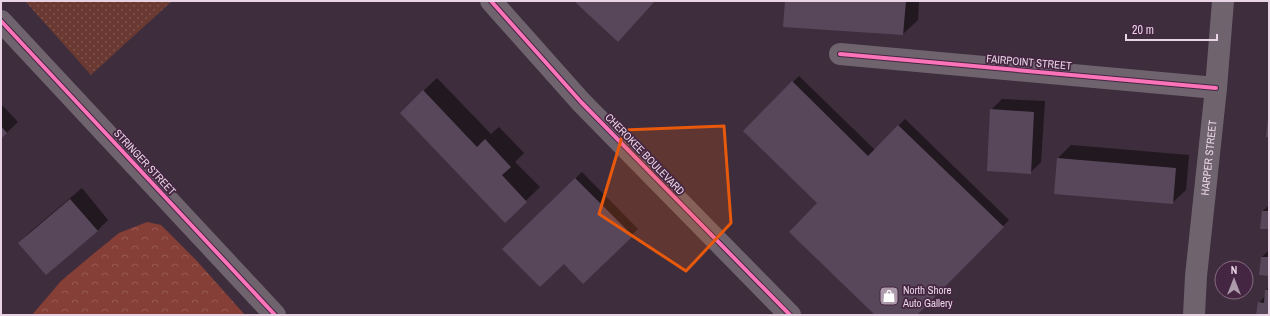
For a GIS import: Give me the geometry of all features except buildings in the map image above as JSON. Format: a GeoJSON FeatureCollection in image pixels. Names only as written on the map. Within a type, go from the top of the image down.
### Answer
{"type":"FeatureCollection","features":[{"type":"Feature","properties":{"kind":"street","name":"CHEROKEE BOULEVARD"},"geometry":{"type":"LineString","coordinates":[[490,1],[581,102],[790,315]]}},
{"type":"Feature","properties":{"kind":"street","name":"HARPER STREET"},"geometry":{"type":"LineString","coordinates":[[1194,315],[1196,276],[1216,88],[1223,1]]}},
{"type":"Feature","properties":{"kind":"street","name":"STRINGER STREET"},"geometry":{"type":"LineString","coordinates":[[1,21],[275,315]]}},
{"type":"Feature","properties":{"kind":"street","name":"FAIRPOINT STREET"},"geometry":{"type":"LineString","coordinates":[[840,54],[1216,88]]}},
{"type":"Feature","properties":{"kind":"highlighted area"},"geometry":{"type":"Polygon","coordinates":[[[724,126],[731,223],[686,271],[599,214],[624,130],[724,126]]]}},
{"type":"Feature","properties":{"kind":"shaded area"},"geometry":{"type":"Polygon","coordinates":[[[25,1],[172,1],[91,75],[25,1]]]}},
{"type":"Feature","properties":{"kind":"green space"},"geometry":{"type":"Polygon","coordinates":[[[147,222],[161,225],[197,261],[245,315],[32,315],[61,281],[119,233],[147,222]]]}},
{"type":"Feature","properties":{"kind":"cycle path"},"geometry":{"type":"LineString","coordinates":[[491,1],[581,102],[790,315]]}},
{"type":"Feature","properties":{"kind":"cycle path"},"geometry":{"type":"LineString","coordinates":[[1,21],[275,315]]}},
{"type":"Feature","properties":{"kind":"cycle path"},"geometry":{"type":"LineString","coordinates":[[840,54],[1216,88]]}},
{"type":"Feature","properties":{"kind":"place","name":"North Shore Auto Gallery"},"geometry":{"type":"Point","coordinates":[889,296]}}]}
